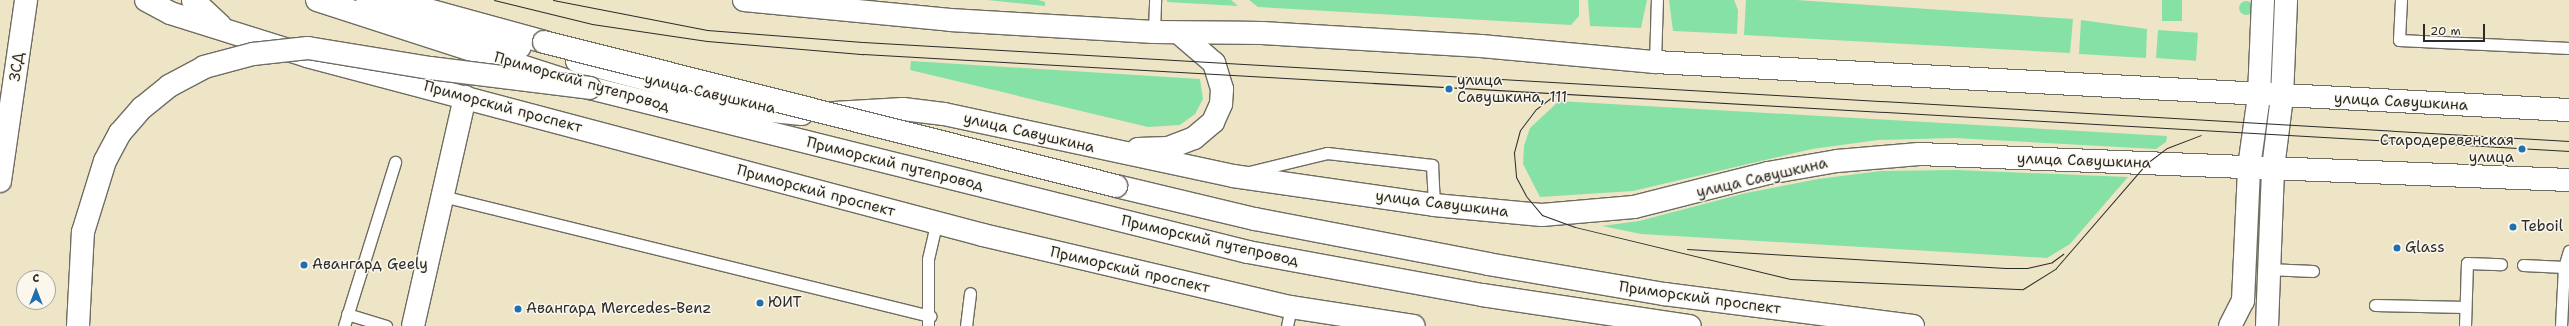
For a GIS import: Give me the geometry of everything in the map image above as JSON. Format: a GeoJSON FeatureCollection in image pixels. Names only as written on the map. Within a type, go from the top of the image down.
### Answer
{"type":"FeatureCollection","features":[{"type":"Feature","properties":{"kind":"main road","name":"ЗСД"},"geometry":{"type":"LineString","coordinates":[[0,181],[26,0]]}},
{"type":"Feature","properties":{"kind":"main road","name":"Приморский проспект"},"geometry":{"type":"LineString","coordinates":[[146,0],[170,13],[307,56],[1289,316],[1414,326]]}},
{"type":"Feature","properties":{"kind":"main road"},"geometry":{"type":"LineString","coordinates":[[193,0],[224,29]]}},
{"type":"Feature","properties":{"kind":"main road","name":"Приморский путепровод"},"geometry":{"type":"LineString","coordinates":[[317,0],[590,88],[1248,252],[1482,295]]}},
{"type":"Feature","properties":{"kind":"main road","name":"улица Савушкина"},"geometry":{"type":"LineString","coordinates":[[344,0],[762,110],[805,114],[903,109],[944,114],[1105,151],[1233,176],[1434,205],[1542,215],[1634,207],[1768,173],[1837,161],[1919,154],[2569,180]]}},
{"type":"Feature","properties":{"kind":"main road","name":"Приморский путепровод"},"geometry":{"type":"LineString","coordinates":[[392,0],[544,42],[1255,219],[1488,264]]}},
{"type":"Feature","properties":{"kind":"main road"},"geometry":{"type":"LineString","coordinates":[[443,0],[544,42]]}},
{"type":"Feature","properties":{"kind":"main road","name":"улица Савушкина"},"geometry":{"type":"LineString","coordinates":[[744,0],[942,19],[1154,32],[1179,33],[1211,31],[1473,45],[1655,62],[2259,96],[2569,110]]}},
{"type":"Feature","properties":{"kind":"main road"},"geometry":{"type":"LineString","coordinates":[[2230,326],[2243,301],[2249,167],[2259,96],[2263,0]]}},
{"type":"Feature","properties":{"kind":"main road"},"geometry":{"type":"LineString","coordinates":[[2267,326],[2267,269],[2273,168],[2282,97],[2286,0]]}},
{"type":"Feature","properties":{"kind":"main road","name":"улица Савушкина"},"geometry":{"type":"LineString","coordinates":[[1105,151],[1168,148],[1194,138],[1213,122],[1221,104],[1219,75],[1205,53],[1179,33]]}},
{"type":"Feature","properties":{"kind":"main road"},"geometry":{"type":"LineString","coordinates":[[78,326],[83,232],[105,161],[120,133],[142,108],[169,86],[204,67],[253,54],[308,48],[430,68],[590,88]]}},
{"type":"Feature","properties":{"kind":"main road"},"geometry":{"type":"LineString","coordinates":[[413,326],[465,97]]}},
{"type":"Feature","properties":{"kind":"main road","name":"Приморский проспект"},"geometry":{"type":"LineString","coordinates":[[1488,264],[1664,294],[1913,326]]}},
{"type":"Feature","properties":{"kind":"main road","name":"Приморский проспект"},"geometry":{"type":"LineString","coordinates":[[1482,295],[1690,326]]}},
{"type":"Feature","properties":{"kind":"lane"},"geometry":{"type":"LineString","coordinates":[[1154,32],[1155,0]]}},
{"type":"Feature","properties":{"kind":"lane"},"geometry":{"type":"LineString","coordinates":[[1655,62],[1657,0]]}},
{"type":"Feature","properties":{"kind":"lane"},"geometry":{"type":"LineString","coordinates":[[2401,0],[2399,40],[2569,48]]}},
{"type":"Feature","properties":{"kind":"lane"},"geometry":{"type":"LineString","coordinates":[[1233,176],[1327,153],[1432,165],[1434,205]]}},
{"type":"Feature","properties":{"kind":"lane"},"geometry":{"type":"LineString","coordinates":[[344,326],[395,162]]}},
{"type":"Feature","properties":{"kind":"lane"},"geometry":{"type":"LineString","coordinates":[[442,196],[929,321],[928,259],[936,223]]}},
{"type":"Feature","properties":{"kind":"lane"},"geometry":{"type":"LineString","coordinates":[[2561,326],[2564,267],[2569,251]]}},
{"type":"Feature","properties":{"kind":"lane"},"geometry":{"type":"LineString","coordinates":[[2465,326],[2467,263],[2501,264]]}},
{"type":"Feature","properties":{"kind":"lane"},"geometry":{"type":"LineString","coordinates":[[2523,265],[2564,267]]}},
{"type":"Feature","properties":{"kind":"lane"},"geometry":{"type":"LineString","coordinates":[[2267,269],[2313,271]]}},
{"type":"Feature","properties":{"kind":"lane"},"geometry":{"type":"LineString","coordinates":[[966,326],[970,293]]}},
{"type":"Feature","properties":{"kind":"lane"},"geometry":{"type":"LineString","coordinates":[[2375,305],[2466,307]]}},
{"type":"Feature","properties":{"kind":"lane"},"geometry":{"type":"LineString","coordinates":[[347,314],[386,326]]}},
{"type":"Feature","properties":{"kind":"green space"},"geometry":{"type":"Polygon","coordinates":[[[987,0],[1038,0],[1045,2],[1045,6],[987,0]]]}},
{"type":"Feature","properties":{"kind":"green space"},"geometry":{"type":"Polygon","coordinates":[[[1167,0],[1231,0],[1238,6],[1167,2],[1167,0]]]}},
{"type":"Feature","properties":{"kind":"green space"},"geometry":{"type":"Polygon","coordinates":[[[1249,0],[1579,0],[1579,16],[1571,25],[1258,7],[1249,0]]]}},
{"type":"Feature","properties":{"kind":"green space"},"geometry":{"type":"Polygon","coordinates":[[[1588,0],[1647,0],[1641,28],[1590,26],[1588,0]]]}},
{"type":"Feature","properties":{"kind":"green space"},"geometry":{"type":"Polygon","coordinates":[[[1669,0],[1734,0],[1738,10],[1737,34],[1673,31],[1669,0]]]}},
{"type":"Feature","properties":{"kind":"green space"},"geometry":{"type":"Polygon","coordinates":[[[1746,0],[1796,0],[2073,19],[2070,53],[1744,35],[1746,0]]]}},
{"type":"Feature","properties":{"kind":"green space"},"geometry":{"type":"Polygon","coordinates":[[[2162,0],[2182,0],[2182,21],[2162,21],[2162,0]]]}},
{"type":"Feature","properties":{"kind":"green space"},"geometry":{"type":"Polygon","coordinates":[[[2243,1],[2249,1],[2253,5],[2253,11],[2249,15],[2243,15],[2239,11],[2239,5],[2243,1]]]}},
{"type":"Feature","properties":{"kind":"green space"},"geometry":{"type":"Polygon","coordinates":[[[2081,20],[2147,29],[2146,58],[2079,54],[2081,20]]]}},
{"type":"Feature","properties":{"kind":"green space"},"geometry":{"type":"Polygon","coordinates":[[[2158,30],[2198,33],[2196,61],[2156,58],[2158,30]]]}},
{"type":"Feature","properties":{"kind":"green space"},"geometry":{"type":"Polygon","coordinates":[[[911,61],[1200,79],[1203,99],[1195,114],[1180,125],[1148,127],[910,70],[911,61]]]}},
{"type":"Feature","properties":{"kind":"green space"},"geometry":{"type":"Polygon","coordinates":[[[1559,101],[2167,136],[2166,142],[2156,149],[1955,138],[1878,140],[1812,149],[1633,191],[1540,197],[1523,164],[1524,146],[1530,128],[1559,101]]]}},
{"type":"Feature","properties":{"kind":"green space"},"geometry":{"type":"Polygon","coordinates":[[[1956,170],[2128,177],[2070,244],[2047,258],[1641,234],[1602,226],[1639,221],[1746,193],[1818,179],[1881,171],[1956,170]]]}},
{"type":"Feature","properties":{"kind":"tram line"},"geometry":{"type":"LineString","coordinates":[[494,0],[592,24],[707,41],[863,54],[2569,151]]}},
{"type":"Feature","properties":{"kind":"tram line"},"geometry":{"type":"LineString","coordinates":[[553,0],[707,30],[863,42],[2569,141]]}},
{"type":"Feature","properties":{"kind":"tram line"},"geometry":{"type":"LineString","coordinates":[[1556,94],[1536,109],[1520,130],[1514,153],[1516,177],[1526,196],[1542,215],[1575,227],[1790,279],[2023,289],[2056,268],[2147,163],[2167,148],[2201,135]]}},
{"type":"Feature","properties":{"kind":"tram line"},"geometry":{"type":"LineString","coordinates":[[1687,249],[2005,268],[2027,268],[2052,262],[2063,254]]}},
{"type":"Feature","properties":{"kind":"place","name":"улица Савушкина, 111"},"geometry":{"type":"Point","coordinates":[1449,89]}},
{"type":"Feature","properties":{"kind":"place","name":"Стародеревенская улица"},"geometry":{"type":"Point","coordinates":[2522,149]}},
{"type":"Feature","properties":{"kind":"place","name":"Teboil"},"geometry":{"type":"Point","coordinates":[2513,227]}},
{"type":"Feature","properties":{"kind":"place","name":"Glass"},"geometry":{"type":"Point","coordinates":[2397,248]}},
{"type":"Feature","properties":{"kind":"place","name":"Авангард Geely"},"geometry":{"type":"Point","coordinates":[304,265]}},
{"type":"Feature","properties":{"kind":"place","name":"ЮИТ"},"geometry":{"type":"Point","coordinates":[760,303]}},
{"type":"Feature","properties":{"kind":"place","name":"Авангард Mercedes-Benz"},"geometry":{"type":"Point","coordinates":[518,309]}}]}
